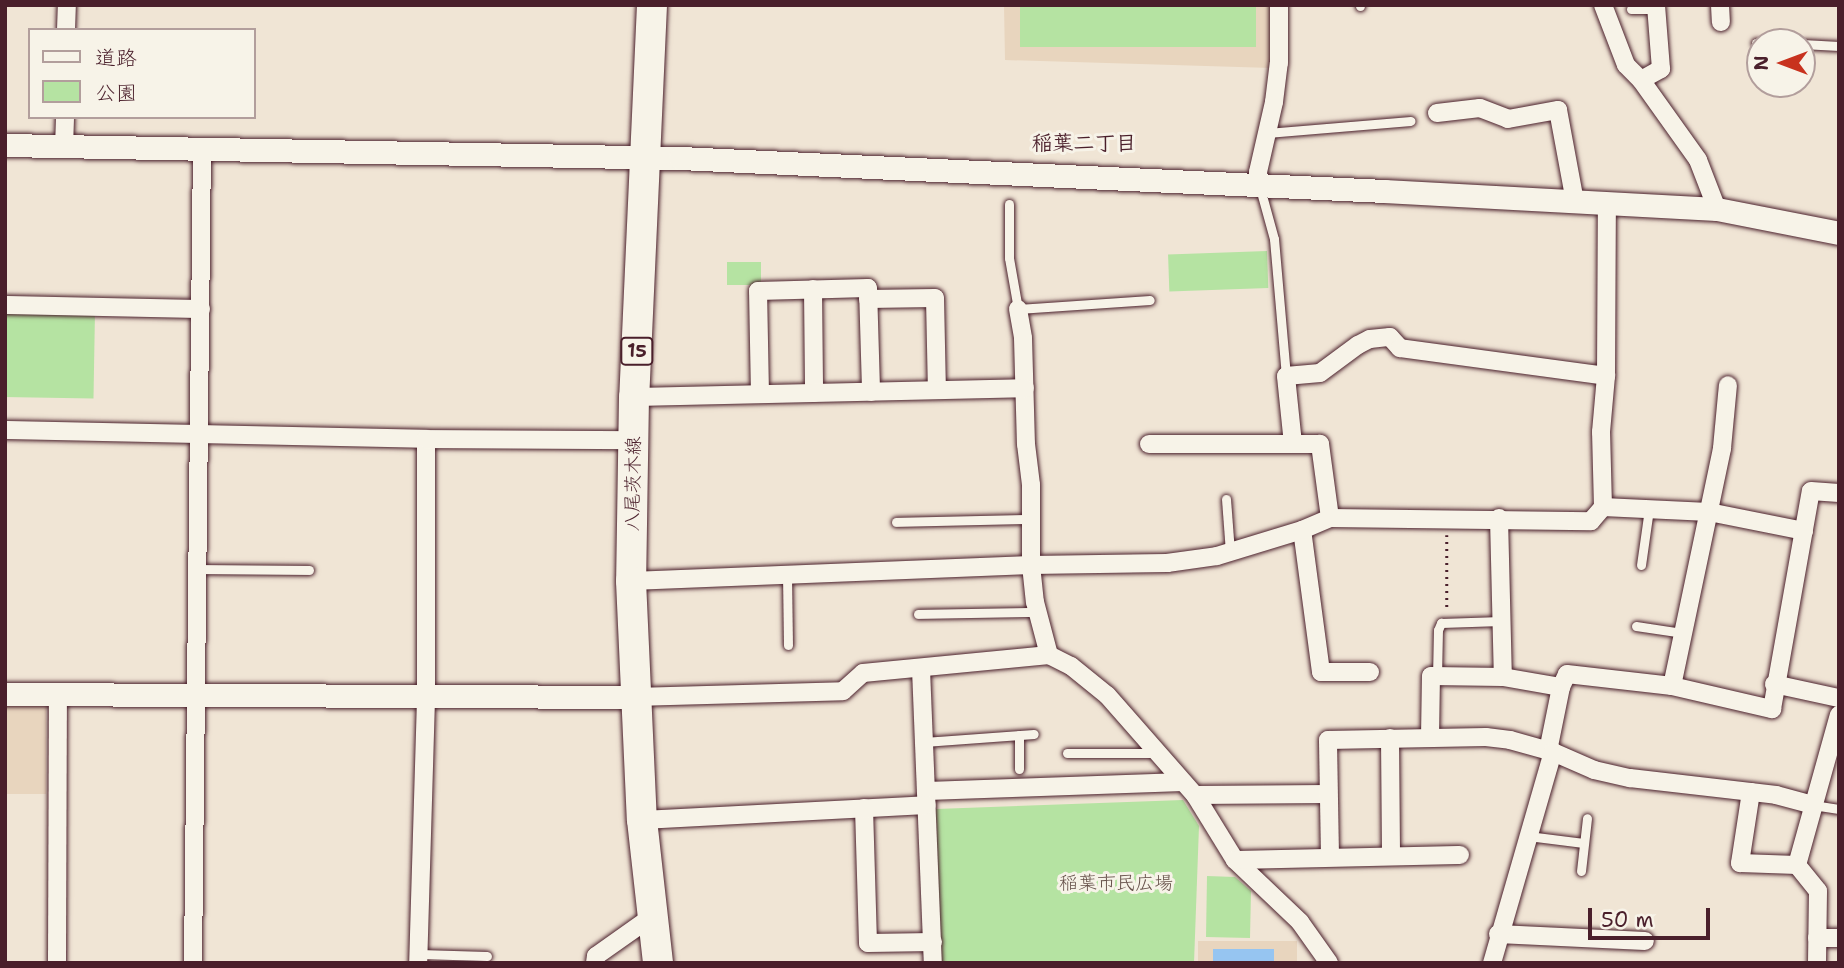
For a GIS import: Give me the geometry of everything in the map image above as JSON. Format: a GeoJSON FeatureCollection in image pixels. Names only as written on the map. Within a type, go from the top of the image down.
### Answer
{"type":"FeatureCollection","features":[{"type":"Feature","properties":{"kind":"main road","name":"八尾茨木線"},"geometry":{"type":"LineString","coordinates":[[652,5],[634,397],[631,581],[634,697],[642,820],[658,963]]}},
{"type":"Feature","properties":{"kind":"street"},"geometry":{"type":"LineString","coordinates":[[66,28],[67,5]]}},
{"type":"Feature","properties":{"kind":"street"},"geometry":{"type":"LineString","coordinates":[[1259,186],[1258,172],[1279,63],[1279,5]]}},
{"type":"Feature","properties":{"kind":"street"},"geometry":{"type":"LineString","coordinates":[[1603,5],[1626,65],[1641,79],[1698,160],[1717,209]]}},
{"type":"Feature","properties":{"kind":"street"},"geometry":{"type":"LineString","coordinates":[[1641,79],[1661,69],[1656,7]]}},
{"type":"Feature","properties":{"kind":"street"},"geometry":{"type":"LineString","coordinates":[[1437,113],[1480,108],[1508,119],[1558,110],[1575,202]]}},
{"type":"Feature","properties":{"kind":"street"},"geometry":{"type":"LineString","coordinates":[[64,146],[65,119]]}},
{"type":"Feature","properties":{"kind":"street"},"geometry":{"type":"LineString","coordinates":[[5,145],[646,157],[1259,186],[1717,209],[1839,233]]}},
{"type":"Feature","properties":{"kind":"street"},"geometry":{"type":"LineString","coordinates":[[193,963],[202,149]]}},
{"type":"Feature","properties":{"kind":"street"},"geometry":{"type":"LineString","coordinates":[[631,581],[1031,565],[1167,563],[1230,552],[1302,530],[1330,518],[1591,521],[1603,507],[1601,432],[1606,376],[1606,204]]}},
{"type":"Feature","properties":{"kind":"street"},"geometry":{"type":"LineString","coordinates":[[760,394],[758,291],[813,289],[868,288],[871,391]]}},
{"type":"Feature","properties":{"kind":"street"},"geometry":{"type":"LineString","coordinates":[[813,289],[814,393]]}},
{"type":"Feature","properties":{"kind":"street"},"geometry":{"type":"LineString","coordinates":[[868,299],[935,298],[937,390]]}},
{"type":"Feature","properties":{"kind":"street"},"geometry":{"type":"LineString","coordinates":[[5,306],[201,309]]}},
{"type":"Feature","properties":{"kind":"street"},"geometry":{"type":"LineString","coordinates":[[1018,309],[1023,338],[1031,565],[1038,612],[1049,655]]}},
{"type":"Feature","properties":{"kind":"street"},"geometry":{"type":"LineString","coordinates":[[1293,444],[1286,376],[1320,373],[1370,339],[1390,337],[1400,348],[1606,376]]}},
{"type":"Feature","properties":{"kind":"street"},"geometry":{"type":"LineString","coordinates":[[1672,687],[1722,448],[1728,386]]}},
{"type":"Feature","properties":{"kind":"street"},"geometry":{"type":"LineString","coordinates":[[634,397],[1025,388]]}},
{"type":"Feature","properties":{"kind":"street"},"geometry":{"type":"LineString","coordinates":[[5,430],[200,436],[633,440]]}},
{"type":"Feature","properties":{"kind":"street"},"geometry":{"type":"LineString","coordinates":[[419,959],[426,699],[426,439]]}},
{"type":"Feature","properties":{"kind":"street"},"geometry":{"type":"LineString","coordinates":[[1149,444],[1320,444],[1330,518]]}},
{"type":"Feature","properties":{"kind":"street"},"geometry":{"type":"LineString","coordinates":[[1492,963],[1550,752],[1561,687],[1567,674],[1672,687],[1772,709],[1774,684],[1811,491],[1839,493]]}},
{"type":"Feature","properties":{"kind":"street"},"geometry":{"type":"LineString","coordinates":[[1603,507],[1709,512],[1804,531]]}},
{"type":"Feature","properties":{"kind":"street"},"geometry":{"type":"LineString","coordinates":[[1499,518],[1503,677]]}},
{"type":"Feature","properties":{"kind":"street"},"geometry":{"type":"LineString","coordinates":[[1302,530],[1321,672],[1370,672]]}},
{"type":"Feature","properties":{"kind":"street"},"geometry":{"type":"LineString","coordinates":[[5,694],[426,699],[843,691],[863,673],[1049,655],[1071,666],[1107,695],[1189,789],[1235,860],[1300,922],[1329,963]]}},
{"type":"Feature","properties":{"kind":"street"},"geometry":{"type":"LineString","coordinates":[[921,669],[933,963]]}},
{"type":"Feature","properties":{"kind":"street"},"geometry":{"type":"LineString","coordinates":[[1430,738],[1431,676],[1503,677],[1561,687]]}},
{"type":"Feature","properties":{"kind":"street"},"geometry":{"type":"LineString","coordinates":[[1774,684],[1839,698]]}},
{"type":"Feature","properties":{"kind":"street"},"geometry":{"type":"LineString","coordinates":[[57,963],[58,694]]}},
{"type":"Feature","properties":{"kind":"street"},"geometry":{"type":"LineString","coordinates":[[1797,865],[1839,715]]}},
{"type":"Feature","properties":{"kind":"street"},"geometry":{"type":"LineString","coordinates":[[1330,856],[1328,740],[1486,737],[1550,752],[1594,770],[1630,778],[1751,792],[1813,805]]}},
{"type":"Feature","properties":{"kind":"street"},"geometry":{"type":"LineString","coordinates":[[1390,738],[1391,856]]}},
{"type":"Feature","properties":{"kind":"street"},"geometry":{"type":"LineString","coordinates":[[642,820],[864,808],[927,798],[1189,789],[1328,794]]}},
{"type":"Feature","properties":{"kind":"street"},"geometry":{"type":"LineString","coordinates":[[1751,792],[1740,863],[1797,865],[1818,891],[1817,963]]}},
{"type":"Feature","properties":{"kind":"street"},"geometry":{"type":"LineString","coordinates":[[864,808],[868,943],[933,942]]}},
{"type":"Feature","properties":{"kind":"street"},"geometry":{"type":"LineString","coordinates":[[1235,860],[1460,855]]}},
{"type":"Feature","properties":{"kind":"street"},"geometry":{"type":"LineString","coordinates":[[596,963],[596,956],[651,917]]}},
{"type":"Feature","properties":{"kind":"street"},"geometry":{"type":"LineString","coordinates":[[1498,934],[1645,941]]}},
{"type":"Feature","properties":{"kind":"street"},"geometry":{"type":"LineString","coordinates":[[1817,939],[1839,938]]}},
{"type":"Feature","properties":{"kind":"lane"},"geometry":{"type":"LineString","coordinates":[[1631,9],[1656,7]]}},
{"type":"Feature","properties":{"kind":"lane"},"geometry":{"type":"LineString","coordinates":[[1816,45],[1839,46]]}},
{"type":"Feature","properties":{"kind":"lane"},"geometry":{"type":"LineString","coordinates":[[1267,134],[1410,121]]}},
{"type":"Feature","properties":{"kind":"lane"},"geometry":{"type":"LineString","coordinates":[[1259,186],[1273,239],[1286,376]]}},
{"type":"Feature","properties":{"kind":"lane"},"geometry":{"type":"LineString","coordinates":[[1009,204],[1009,258],[1018,309],[1150,300]]}},
{"type":"Feature","properties":{"kind":"lane"},"geometry":{"type":"LineString","coordinates":[[1226,499],[1230,552]]}},
{"type":"Feature","properties":{"kind":"lane"},"geometry":{"type":"LineString","coordinates":[[1641,565],[1649,509]]}},
{"type":"Feature","properties":{"kind":"lane"},"geometry":{"type":"LineString","coordinates":[[896,522],[1031,519]]}},
{"type":"Feature","properties":{"kind":"lane"},"geometry":{"type":"LineString","coordinates":[[198,569],[309,570]]}},
{"type":"Feature","properties":{"kind":"lane"},"geometry":{"type":"LineString","coordinates":[[787,574],[788,645]]}},
{"type":"Feature","properties":{"kind":"lane"},"geometry":{"type":"LineString","coordinates":[[918,614],[1038,612]]}},
{"type":"Feature","properties":{"kind":"lane"},"geometry":{"type":"LineString","coordinates":[[1437,677],[1438,630],[1441,623],[1501,621]]}},
{"type":"Feature","properties":{"kind":"lane"},"geometry":{"type":"LineString","coordinates":[[1636,626],[1683,633]]}},
{"type":"Feature","properties":{"kind":"lane"},"geometry":{"type":"LineString","coordinates":[[925,742],[1034,734]]}},
{"type":"Feature","properties":{"kind":"lane"},"geometry":{"type":"LineString","coordinates":[[1018,735],[1018,769]]}},
{"type":"Feature","properties":{"kind":"lane"},"geometry":{"type":"LineString","coordinates":[[1067,753],[1158,753]]}},
{"type":"Feature","properties":{"kind":"lane"},"geometry":{"type":"LineString","coordinates":[[1813,805],[1839,809]]}},
{"type":"Feature","properties":{"kind":"lane"},"geometry":{"type":"LineString","coordinates":[[1581,871],[1587,818]]}},
{"type":"Feature","properties":{"kind":"lane"},"geometry":{"type":"LineString","coordinates":[[1528,836],[1584,843]]}},
{"type":"Feature","properties":{"kind":"lane"},"geometry":{"type":"LineString","coordinates":[[419,959],[487,956]]}},
{"type":"Feature","properties":{"kind":"path"},"geometry":{"type":"LineString","coordinates":[[1447,518],[1447,623]]}},
{"type":"Feature","properties":{"kind":"shaded area"},"geometry":{"type":"Polygon","coordinates":[[[1004,5],[1275,5],[1272,68],[1005,60],[1004,5]]]}},
{"type":"Feature","properties":{"kind":"shaded area"},"geometry":{"type":"Polygon","coordinates":[[[5,706],[46,706],[46,794],[5,794],[5,706]]]}},
{"type":"Feature","properties":{"kind":"shaded area"},"geometry":{"type":"Polygon","coordinates":[[[1198,941],[1297,941],[1297,963],[1198,963],[1198,941]]]}},
{"type":"Feature","properties":{"kind":"green space"},"geometry":{"type":"Polygon","coordinates":[[[1020,5],[1256,5],[1256,47],[1020,47],[1020,5]]]}},
{"type":"Feature","properties":{"kind":"green space"},"geometry":{"type":"Polygon","coordinates":[[[1267,251],[1268,288],[1169,291],[1168,254],[1267,251]]]}},
{"type":"Feature","properties":{"kind":"green space"},"geometry":{"type":"Polygon","coordinates":[[[727,262],[761,262],[761,285],[727,285],[727,262]]]}},
{"type":"Feature","properties":{"kind":"green space"},"geometry":{"type":"Polygon","coordinates":[[[5,311],[95,313],[93,399],[5,397],[5,311]]]}},
{"type":"Feature","properties":{"kind":"green space","name":"稲葉市民広場"},"geometry":{"type":"Polygon","coordinates":[[[1183,800],[1199,826],[1194,963],[940,963],[936,809],[1183,800]]]}},
{"type":"Feature","properties":{"kind":"green space"},"geometry":{"type":"Polygon","coordinates":[[[1207,876],[1235,877],[1251,891],[1250,938],[1206,937],[1207,876]]]}},
{"type":"Feature","properties":{"kind":"water"},"geometry":{"type":"Polygon","coordinates":[[[1213,949],[1274,949],[1274,963],[1213,963],[1213,949]]]}},
{"type":"Feature","properties":{"kind":"district","name":"稲葉二丁目"},"geometry":{"type":"Point","coordinates":[1084,143]}}]}
